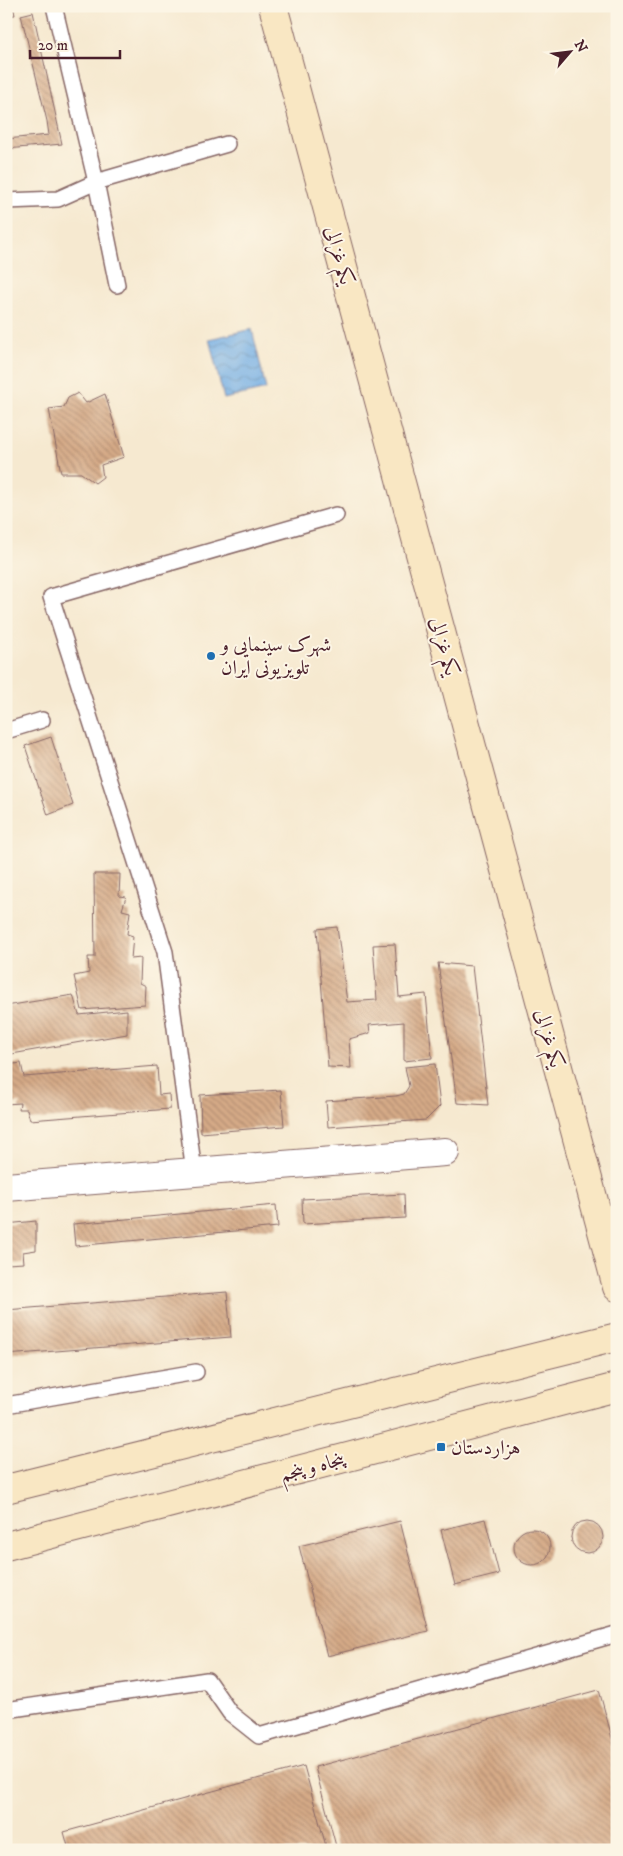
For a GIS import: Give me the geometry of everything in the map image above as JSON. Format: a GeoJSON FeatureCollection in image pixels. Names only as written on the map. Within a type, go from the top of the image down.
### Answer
{"type":"FeatureCollection","features":[{"type":"Feature","properties":{"kind":"street","name":"یکم غزالی"},"geometry":{"type":"LineString","coordinates":[[273,6],[617,1286]]}},
{"type":"Feature","properties":{"kind":"street"},"geometry":{"type":"LineString","coordinates":[[6,1187],[445,1152]]}},
{"type":"Feature","properties":{"kind":"street"},"geometry":{"type":"LineString","coordinates":[[6,1489],[617,1338]]}},
{"type":"Feature","properties":{"kind":"street","name":"پنجاه و پنجم"},"geometry":{"type":"LineString","coordinates":[[6,1546],[617,1387]]}},
{"type":"Feature","properties":{"kind":"lane"},"geometry":{"type":"LineString","coordinates":[[54,6],[96,182],[117,285]]}},
{"type":"Feature","properties":{"kind":"lane"},"geometry":{"type":"LineString","coordinates":[[6,201],[58,198],[96,182],[226,144]]}},
{"type":"Feature","properties":{"kind":"lane"},"geometry":{"type":"LineString","coordinates":[[194,1172],[166,952],[51,597],[336,515]]}},
{"type":"Feature","properties":{"kind":"lane"},"geometry":{"type":"LineString","coordinates":[[6,731],[42,720]]}},
{"type":"Feature","properties":{"kind":"lane"},"geometry":{"type":"LineString","coordinates":[[6,1405],[196,1372]]}},
{"type":"Feature","properties":{"kind":"lane"},"geometry":{"type":"LineString","coordinates":[[6,1710],[207,1680],[230,1713],[259,1736],[617,1634]]}},
{"type":"Feature","properties":{"kind":"water"},"geometry":{"type":"Polygon","coordinates":[[[252,329],[266,389],[224,399],[209,339],[252,329]]]}},
{"type":"Feature","properties":{"kind":"building"},"geometry":{"type":"Polygon","coordinates":[[[6,6],[13,6],[15,15],[6,16],[6,6]]]}},
{"type":"Feature","properties":{"kind":"building"},"geometry":{"type":"Polygon","coordinates":[[[33,12],[62,144],[6,149],[6,139],[49,135],[21,15],[33,12]]]}},
{"type":"Feature","properties":{"kind":"building"},"geometry":{"type":"Polygon","coordinates":[[[78,393],[86,403],[105,394],[124,457],[101,465],[103,477],[95,483],[81,473],[61,473],[49,409],[64,407],[68,398],[78,393]]]}},
{"type":"Feature","properties":{"kind":"building"},"geometry":{"type":"Polygon","coordinates":[[[51,737],[73,805],[48,815],[25,746],[51,737]]]}},
{"type":"Feature","properties":{"kind":"building"},"geometry":{"type":"Polygon","coordinates":[[[94,874],[120,874],[119,896],[126,897],[122,910],[130,912],[127,934],[133,936],[131,959],[141,958],[140,983],[146,986],[145,1005],[82,1010],[74,976],[89,973],[88,957],[95,957],[94,874]]]}},
{"type":"Feature","properties":{"kind":"building"},"geometry":{"type":"Polygon","coordinates":[[[337,927],[347,1002],[377,1000],[373,945],[395,944],[399,997],[426,994],[432,1058],[404,1061],[404,1022],[369,1025],[370,1033],[349,1039],[351,1068],[328,1067],[317,929],[337,927]]]}},
{"type":"Feature","properties":{"kind":"building"},"geometry":{"type":"Polygon","coordinates":[[[438,963],[472,966],[488,1105],[457,1103],[438,963]]]}},
{"type":"Feature","properties":{"kind":"building"},"geometry":{"type":"Polygon","coordinates":[[[73,995],[79,1015],[127,1010],[127,1034],[6,1055],[6,1006],[73,995]]]}},
{"type":"Feature","properties":{"kind":"building"},"geometry":{"type":"Polygon","coordinates":[[[21,1063],[24,1077],[157,1066],[159,1095],[169,1094],[170,1109],[30,1120],[27,1109],[19,1109],[20,1103],[6,1104],[6,1065],[21,1063]]]}},
{"type":"Feature","properties":{"kind":"building"},"geometry":{"type":"Polygon","coordinates":[[[435,1064],[440,1106],[426,1120],[328,1127],[326,1101],[404,1094],[409,1086],[405,1067],[435,1064]]]}},
{"type":"Feature","properties":{"kind":"building"},"geometry":{"type":"Polygon","coordinates":[[[281,1090],[284,1126],[201,1133],[200,1095],[281,1090]]]}},
{"type":"Feature","properties":{"kind":"building"},"geometry":{"type":"Polygon","coordinates":[[[404,1194],[405,1218],[303,1224],[302,1199],[404,1194]]]}},
{"type":"Feature","properties":{"kind":"building"},"geometry":{"type":"Polygon","coordinates":[[[276,1205],[278,1227],[75,1246],[73,1224],[276,1205]]]}},
{"type":"Feature","properties":{"kind":"building"},"geometry":{"type":"Polygon","coordinates":[[[36,1221],[36,1250],[23,1252],[24,1263],[7,1264],[10,1250],[6,1250],[6,1224],[36,1221]]]}},
{"type":"Feature","properties":{"kind":"building"},"geometry":{"type":"Polygon","coordinates":[[[227,1292],[231,1337],[6,1355],[6,1310],[227,1292]]]}},
{"type":"Feature","properties":{"kind":"building"},"geometry":{"type":"Polygon","coordinates":[[[485,1519],[499,1574],[455,1585],[441,1530],[485,1519]]]}},
{"type":"Feature","properties":{"kind":"building"},"geometry":{"type":"Polygon","coordinates":[[[400,1521],[428,1631],[327,1656],[299,1546],[400,1521]]]}},
{"type":"Feature","properties":{"kind":"building"},"geometry":{"type":"Polygon","coordinates":[[[587,1521],[593,1522],[598,1526],[602,1531],[602,1543],[598,1548],[593,1552],[587,1553],[581,1552],[576,1548],[572,1543],[571,1537],[572,1531],[576,1526],[581,1522],[587,1521]]]}},
{"type":"Feature","properties":{"kind":"building"},"geometry":{"type":"Polygon","coordinates":[[[532,1529],[539,1530],[545,1534],[549,1540],[549,1554],[545,1560],[539,1564],[532,1565],[525,1564],[519,1560],[515,1554],[514,1547],[515,1540],[519,1534],[525,1530],[532,1529]]]}},
{"type":"Feature","properties":{"kind":"building"},"geometry":{"type":"Polygon","coordinates":[[[599,1690],[617,1756],[617,1850],[337,1850],[315,1767],[599,1690]]]}},
{"type":"Feature","properties":{"kind":"building"},"geometry":{"type":"Polygon","coordinates":[[[304,1766],[327,1850],[69,1850],[64,1832],[304,1766]]]}},
{"type":"Feature","properties":{"kind":"place","name":"شهرک سینمایی و تلویزیونی ایران"},"geometry":{"type":"Point","coordinates":[211,656]}},
{"type":"Feature","properties":{"kind":"place","name":"هزاردستان"},"geometry":{"type":"Point","coordinates":[441,1447]}}]}
